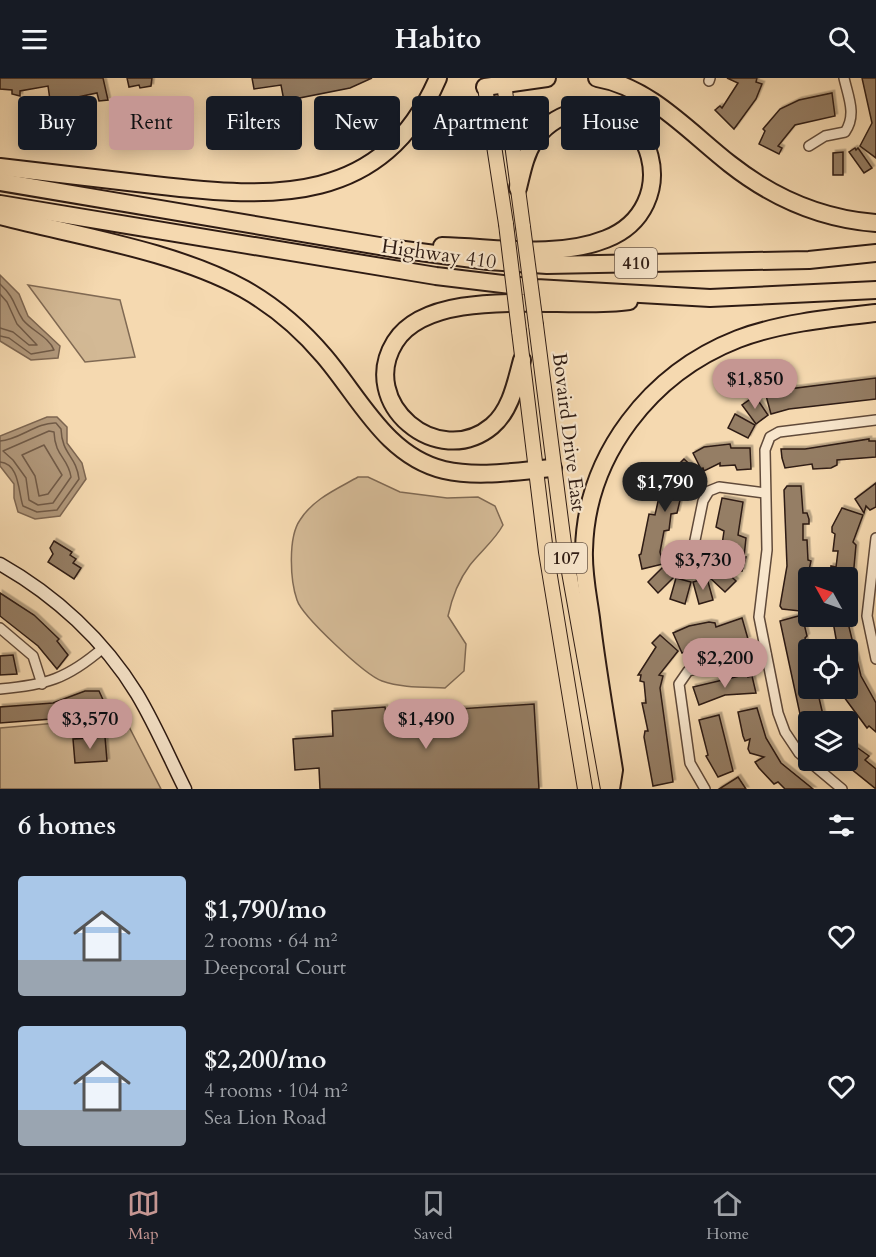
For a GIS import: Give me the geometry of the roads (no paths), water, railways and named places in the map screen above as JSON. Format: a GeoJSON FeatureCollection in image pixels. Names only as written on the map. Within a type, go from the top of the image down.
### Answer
{"type":"FeatureCollection","features":[{"type":"Feature","properties":{"kind":"highway"},"geometry":{"type":"LineString","coordinates":[[0,167],[224,193],[272,193],[298,189],[351,174],[384,155],[416,123],[438,78]]}},
{"type":"Feature","properties":{"kind":"highway"},"geometry":{"type":"LineString","coordinates":[[484,83],[547,78]]}},
{"type":"Feature","properties":{"kind":"highway"},"geometry":{"type":"LineString","coordinates":[[597,78],[624,85],[643,95],[754,181],[777,195],[831,216],[876,223]]}},
{"type":"Feature","properties":{"kind":"highway"},"geometry":{"type":"LineString","coordinates":[[398,249],[411,244],[546,249],[606,239],[628,227],[642,212],[650,196],[653,168],[646,144],[629,124],[614,115],[584,110],[562,116],[540,134],[530,149],[518,188]]}},
{"type":"Feature","properties":{"kind":"highway","name":"Highway 410"},"geometry":{"type":"LineString","coordinates":[[0,182],[398,249],[547,265],[809,260],[876,253]]}},
{"type":"Feature","properties":{"kind":"highway","name":"Highway 410"},"geometry":{"type":"LineString","coordinates":[[0,204],[436,276],[536,288],[710,298],[876,290]]}},
{"type":"Feature","properties":{"kind":"highway"},"geometry":{"type":"LineString","coordinates":[[0,216],[158,256],[208,272],[245,290],[304,335],[388,437],[427,465],[466,473],[544,469]]}},
{"type":"Feature","properties":{"kind":"highway"},"geometry":{"type":"LineString","coordinates":[[522,360],[512,394],[503,413],[493,425],[465,439],[439,439],[419,433],[399,415],[387,393],[386,364],[394,343],[415,321],[430,313],[469,305],[606,305],[658,296]]}},
{"type":"Feature","properties":{"kind":"highway"},"geometry":{"type":"LineString","coordinates":[[610,789],[614,770],[594,644],[584,552],[591,502],[617,439],[652,394],[702,357],[739,339],[775,329],[876,313]]}},
{"type":"Feature","properties":{"kind":"main road","name":"Bovaird Drive East"},"geometry":{"type":"LineString","coordinates":[[503,81],[536,325],[544,469],[562,662],[585,789]]}},
{"type":"Feature","properties":{"kind":"main road","name":"Bovaird Drive East"},"geometry":{"type":"LineString","coordinates":[[484,83],[506,224],[522,360],[610,789]]}},
{"type":"Feature","properties":{"kind":"street"},"geometry":{"type":"LineString","coordinates":[[809,146],[825,136],[845,132],[850,124],[852,117],[844,78]]}},
{"type":"Feature","properties":{"kind":"street"},"geometry":{"type":"LineString","coordinates":[[842,789],[799,753],[785,732],[766,654],[759,617],[767,550],[765,450],[766,443],[774,434],[876,420]]}},
{"type":"Feature","properties":{"kind":"street"},"geometry":{"type":"LineString","coordinates":[[693,550],[703,501],[709,491],[719,487],[765,493]]}},
{"type":"Feature","properties":{"kind":"street"},"geometry":{"type":"LineString","coordinates":[[876,538],[868,607],[876,659]]}},
{"type":"Feature","properties":{"kind":"street"},"geometry":{"type":"LineString","coordinates":[[0,564],[50,597],[103,648],[137,694],[185,789]]}},
{"type":"Feature","properties":{"kind":"street"},"geometry":{"type":"LineString","coordinates":[[0,628],[33,656],[42,684]]}},
{"type":"Feature","properties":{"kind":"street"},"geometry":{"type":"LineString","coordinates":[[0,689],[42,684],[60,678],[103,648]]}},
{"type":"Feature","properties":{"kind":"street"},"geometry":{"type":"LineString","coordinates":[[705,789],[690,763],[679,684],[683,676],[696,669],[766,654]]}},
{"type":"Feature","properties":{"kind":"water"},"geometry":{"type":"Polygon","coordinates":[[[0,275],[19,294],[28,316],[60,346],[58,358],[31,360],[0,341],[0,275]]]}},
{"type":"Feature","properties":{"kind":"water"},"geometry":{"type":"Polygon","coordinates":[[[47,417],[57,417],[67,427],[67,443],[82,463],[86,479],[60,516],[35,519],[18,512],[14,498],[14,484],[0,466],[0,436],[47,417]]]}}]}
